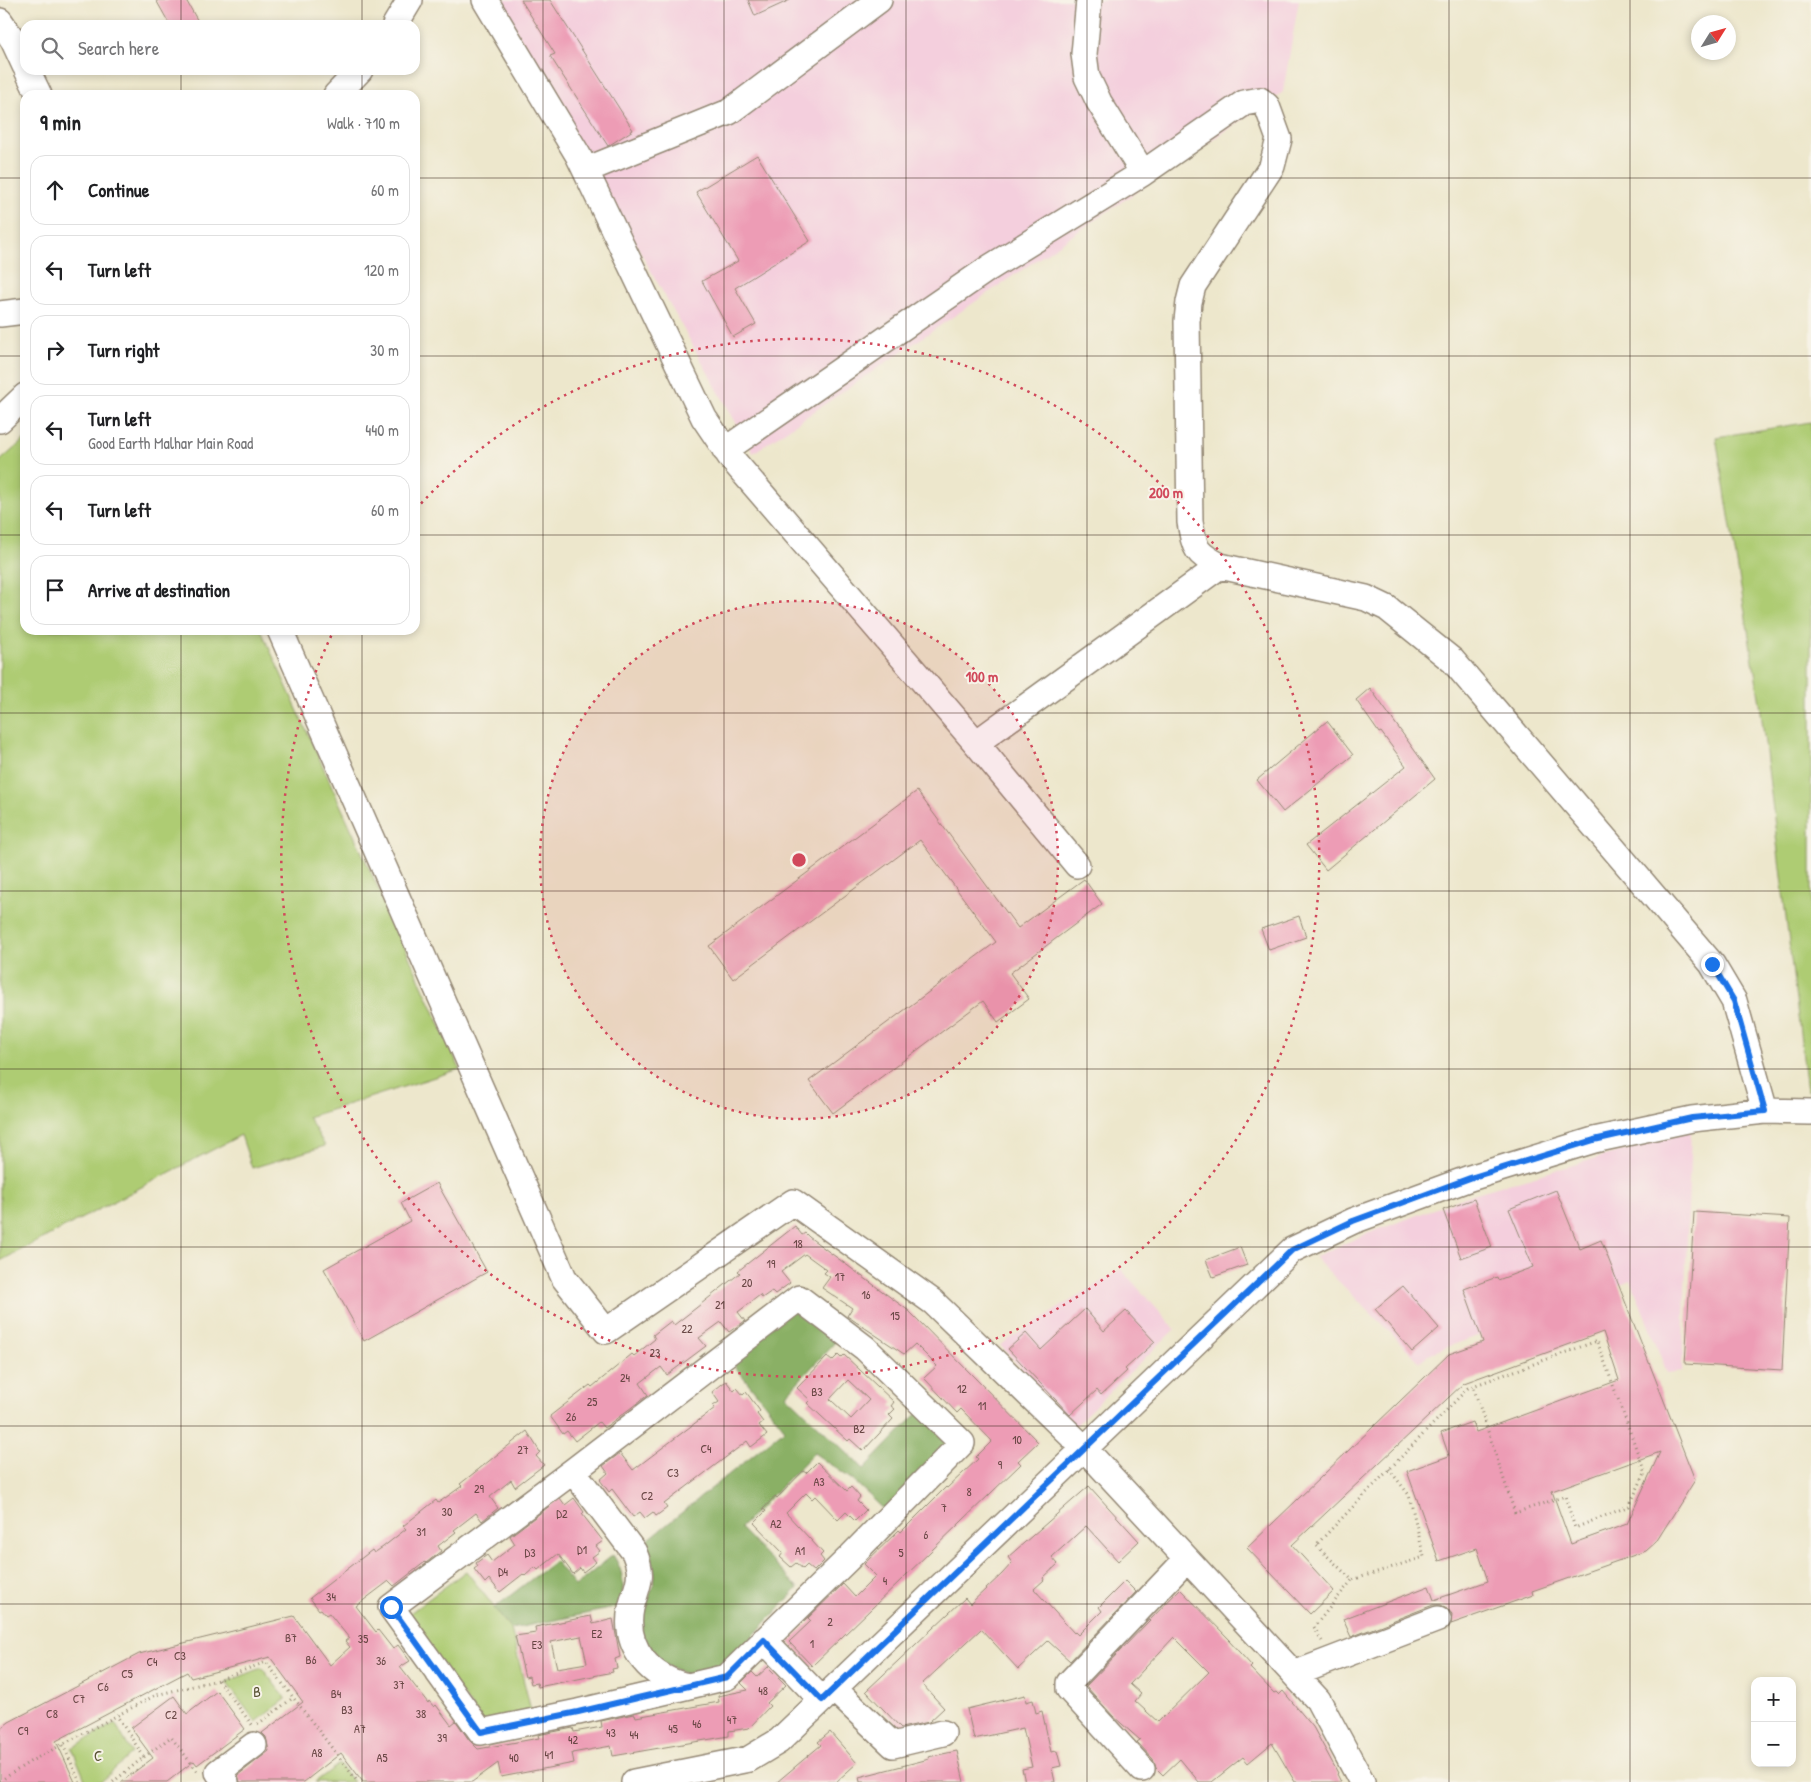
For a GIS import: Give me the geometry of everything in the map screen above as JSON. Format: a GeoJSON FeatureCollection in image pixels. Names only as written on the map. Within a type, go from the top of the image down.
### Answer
{"type":"FeatureCollection","features":[{"type":"Feature","properties":{"kind":"street"},"geometry":{"type":"LineString","coordinates":[[398,20],[410,0]]}},
{"type":"Feature","properties":{"kind":"street"},"geometry":{"type":"LineString","coordinates":[[485,0],[586,170],[704,418],[724,450],[976,743],[1077,865]]}},
{"type":"Feature","properties":{"kind":"street"},"geometry":{"type":"LineString","coordinates":[[586,170],[729,112],[879,0]]}},
{"type":"Feature","properties":{"kind":"street"},"geometry":{"type":"LineString","coordinates":[[1088,0],[1084,54],[1087,77],[1099,102],[1143,172]]}},
{"type":"Feature","properties":{"kind":"street"},"geometry":{"type":"LineString","coordinates":[[4,35],[20,59]]}},
{"type":"Feature","properties":{"kind":"street"},"geometry":{"type":"LineString","coordinates":[[29,75],[37,90]]}},
{"type":"Feature","properties":{"kind":"street"},"geometry":{"type":"LineString","coordinates":[[341,90],[355,75]]}},
{"type":"Feature","properties":{"kind":"street"},"geometry":{"type":"LineString","coordinates":[[724,450],[989,268],[1143,172],[1244,103],[1260,100],[1267,106],[1279,139],[1272,166],[1193,286],[1189,302],[1187,321],[1190,522],[1194,546],[1205,558],[1220,566],[1366,598],[1387,608],[1453,661],[1712,964],[1734,1001],[1765,1111]]}},
{"type":"Feature","properties":{"kind":"street"},"geometry":{"type":"LineString","coordinates":[[0,314],[20,312]]}},
{"type":"Feature","properties":{"kind":"street"},"geometry":{"type":"LineString","coordinates":[[0,420],[20,401]]}},
{"type":"Feature","properties":{"kind":"street"},"geometry":{"type":"LineString","coordinates":[[976,743],[1220,566]]}},
{"type":"Feature","properties":{"kind":"street"},"geometry":{"type":"LineString","coordinates":[[282,635],[564,1278],[606,1331],[793,1202],[933,1302],[1084,1448],[1318,1700],[1362,1782]]}},
{"type":"Feature","properties":{"kind":"street"},"geometry":{"type":"LineString","coordinates":[[634,1782],[696,1776],[749,1759],[779,1740],[1292,1250],[1353,1221],[1470,1178],[1594,1140],[1692,1118],[1765,1111],[1811,1112]]}},
{"type":"Feature","properties":{"kind":"street"},"geometry":{"type":"LineString","coordinates":[[798,1298],[865,1348],[962,1443],[848,1559],[727,1677],[578,1712],[481,1732],[391,1607],[573,1471],[798,1298]]}},
{"type":"Feature","properties":{"kind":"street"},"geometry":{"type":"LineString","coordinates":[[573,1471],[634,1552],[640,1579],[630,1620],[634,1646],[640,1657],[656,1674],[666,1680],[689,1686]]}},
{"type":"Feature","properties":{"kind":"street"},"geometry":{"type":"LineString","coordinates":[[1142,1768],[1069,1689],[1069,1683],[1187,1559]]}},
{"type":"Feature","properties":{"kind":"street"},"geometry":{"type":"LineString","coordinates":[[1294,1674],[1438,1619]]}},
{"type":"Feature","properties":{"kind":"street"},"geometry":{"type":"LineString","coordinates":[[764,1640],[893,1745],[943,1733]]}},
{"type":"Feature","properties":{"kind":"street"},"geometry":{"type":"LineString","coordinates":[[222,1777],[254,1745]]}},
{"type":"Feature","properties":{"kind":"path"},"geometry":{"type":"LineString","coordinates":[[1352,1580],[1316,1545],[1468,1388],[1473,1386],[1597,1341],[1645,1473],[1629,1506],[1575,1528],[1565,1496],[1514,1513],[1473,1386]]}},
{"type":"Feature","properties":{"kind":"path"},"geometry":{"type":"LineString","coordinates":[[1333,1659],[1314,1627],[1352,1580],[1424,1557],[1409,1495],[1389,1469]]}},
{"type":"Feature","properties":{"kind":"path"},"geometry":{"type":"LineString","coordinates":[[0,1780],[31,1760],[156,1695],[218,1680],[266,1662],[358,1782]]}},
{"type":"Feature","properties":{"kind":"path"},"geometry":{"type":"LineString","coordinates":[[218,1680],[254,1727],[293,1698]]}},
{"type":"Feature","properties":{"kind":"path"},"geometry":{"type":"LineString","coordinates":[[117,1716],[144,1758]]}},
{"type":"Feature","properties":{"kind":"path"},"geometry":{"type":"LineString","coordinates":[[113,1782],[171,1737],[205,1782],[222,1777]]}},
{"type":"Feature","properties":{"kind":"path"},"geometry":{"type":"LineString","coordinates":[[63,1745],[80,1782]]}},
{"type":"Feature","properties":{"kind":"shaded area"},"geometry":{"type":"Polygon","coordinates":[[[499,0],[1299,0],[1283,92],[753,453],[499,0]]]}},
{"type":"Feature","properties":{"kind":"shaded area"},"geometry":{"type":"Polygon","coordinates":[[[1691,1131],[1682,1371],[1667,1373],[1631,1280],[1428,1354],[1420,1362],[1314,1257],[1364,1235],[1476,1193],[1691,1131]]]}},
{"type":"Feature","properties":{"kind":"shaded area"},"geometry":{"type":"Polygon","coordinates":[[[1121,1269],[1175,1329],[1074,1426],[1000,1345],[1121,1269]]]}},
{"type":"Feature","properties":{"kind":"green space"},"geometry":{"type":"Polygon","coordinates":[[[1811,422],[1811,1092],[1807,1091],[1760,703],[1716,437],[1811,422]]]}},
{"type":"Feature","properties":{"kind":"green space"},"geometry":{"type":"Polygon","coordinates":[[[20,443],[20,635],[263,635],[460,1069],[308,1117],[325,1146],[252,1168],[241,1135],[0,1261],[0,461],[20,443]]]}},
{"type":"Feature","properties":{"kind":"green space"},"geometry":{"type":"Polygon","coordinates":[[[797,1306],[838,1339],[786,1395],[864,1469],[919,1412],[952,1444],[888,1513],[854,1481],[814,1453],[740,1528],[798,1588],[724,1667],[687,1675],[658,1661],[642,1634],[642,1613],[654,1585],[655,1575],[652,1558],[644,1543],[785,1429],[729,1359],[797,1306]]]}},
{"type":"Feature","properties":{"kind":"green space"},"geometry":{"type":"Polygon","coordinates":[[[613,1555],[620,1568],[623,1580],[623,1593],[619,1607],[511,1629],[494,1608],[555,1561],[575,1586],[613,1555]]]}},
{"type":"Feature","properties":{"kind":"green space"},"geometry":{"type":"Polygon","coordinates":[[[466,1571],[511,1629],[532,1715],[486,1727],[406,1616],[466,1571]]]}},
{"type":"Feature","properties":{"kind":"green space","name":"B"},"geometry":{"type":"Polygon","coordinates":[[[262,1668],[286,1699],[256,1722],[226,1682],[262,1668]]]}},
{"type":"Feature","properties":{"kind":"green space","name":"C"},"geometry":{"type":"Polygon","coordinates":[[[115,1723],[132,1753],[101,1782],[86,1782],[72,1748],[115,1723]]]}},
{"type":"Feature","properties":{"kind":"green space"},"geometry":{"type":"Polygon","coordinates":[[[339,1764],[353,1782],[315,1782],[339,1764]]]}},
{"type":"Feature","properties":{"kind":"building"},"geometry":{"type":"Polygon","coordinates":[[[156,0],[186,0],[197,20],[167,20],[156,0]]]}},
{"type":"Feature","properties":{"kind":"building"},"geometry":{"type":"Polygon","coordinates":[[[521,0],[550,0],[633,130],[608,146],[550,56],[555,54],[521,0]]]}},
{"type":"Feature","properties":{"kind":"building"},"geometry":{"type":"Polygon","coordinates":[[[748,0],[790,0],[755,16],[748,0]]]}},
{"type":"Feature","properties":{"kind":"building"},"geometry":{"type":"Polygon","coordinates":[[[757,155],[810,241],[735,288],[756,324],[733,337],[702,281],[738,261],[696,192],[757,155]]]}},
{"type":"Feature","properties":{"kind":"building"},"geometry":{"type":"Polygon","coordinates":[[[1370,688],[1435,779],[1326,870],[1306,845],[1406,766],[1381,732],[1379,733],[1356,700],[1370,688]]]}},
{"type":"Feature","properties":{"kind":"building"},"geometry":{"type":"Polygon","coordinates":[[[1327,721],[1353,755],[1283,812],[1257,780],[1327,721]]]}},
{"type":"Feature","properties":{"kind":"building"},"geometry":{"type":"Polygon","coordinates":[[[917,791],[1018,928],[1084,879],[1102,904],[1010,973],[1029,999],[998,1022],[983,1001],[833,1113],[809,1081],[996,942],[920,840],[733,979],[709,946],[917,791]]]}},
{"type":"Feature","properties":{"kind":"building"},"geometry":{"type":"Polygon","coordinates":[[[1299,916],[1306,937],[1269,950],[1261,929],[1299,916]]]}},
{"type":"Feature","properties":{"kind":"building"},"geometry":{"type":"Polygon","coordinates":[[[437,1183],[487,1272],[364,1341],[324,1269],[410,1221],[401,1203],[437,1183]]]}},
{"type":"Feature","properties":{"kind":"building"},"geometry":{"type":"Polygon","coordinates":[[[1556,1190],[1580,1249],[1601,1240],[1695,1480],[1656,1542],[1646,1551],[1532,1591],[1533,1595],[1451,1624],[1452,1614],[1447,1608],[1441,1605],[1433,1605],[1351,1637],[1343,1619],[1429,1586],[1434,1600],[1488,1581],[1477,1548],[1439,1561],[1407,1471],[1449,1456],[1441,1433],[1472,1422],[1476,1432],[1619,1380],[1603,1332],[1464,1383],[1292,1545],[1334,1591],[1310,1614],[1247,1548],[1449,1354],[1483,1342],[1464,1289],[1497,1277],[1498,1280],[1533,1267],[1509,1209],[1556,1190]],[[1660,1452],[1552,1491],[1571,1544],[1627,1524],[1660,1452]]]}},
{"type":"Feature","properties":{"kind":"building"},"geometry":{"type":"Polygon","coordinates":[[[1474,1199],[1492,1247],[1461,1258],[1443,1210],[1474,1199]]]}},
{"type":"Feature","properties":{"kind":"building"},"geometry":{"type":"Polygon","coordinates":[[[1694,1212],[1790,1218],[1782,1370],[1685,1364],[1694,1212]]]}},
{"type":"Feature","properties":{"kind":"building"},"geometry":{"type":"Polygon","coordinates":[[[795,1226],[802,1235],[805,1233],[909,1311],[1038,1442],[1018,1461],[1021,1464],[812,1666],[789,1642],[811,1621],[808,1618],[843,1584],[855,1597],[876,1576],[864,1564],[899,1530],[901,1532],[946,1487],[978,1459],[976,1457],[992,1441],[961,1409],[957,1413],[924,1378],[937,1366],[915,1344],[904,1354],[847,1316],[852,1308],[822,1288],[830,1277],[824,1273],[827,1270],[805,1254],[781,1272],[790,1283],[775,1294],[772,1291],[762,1298],[760,1295],[738,1312],[745,1321],[729,1332],[721,1322],[699,1338],[706,1346],[667,1375],[661,1367],[640,1383],[648,1395],[604,1428],[599,1422],[575,1441],[567,1431],[563,1434],[550,1416],[590,1385],[592,1387],[632,1354],[634,1356],[655,1339],[653,1335],[671,1321],[674,1325],[696,1308],[740,1273],[738,1271],[795,1226]]]}},
{"type":"Feature","properties":{"kind":"building"},"geometry":{"type":"Polygon","coordinates":[[[1240,1247],[1247,1265],[1213,1277],[1206,1260],[1240,1247]]]}},
{"type":"Feature","properties":{"kind":"building"},"geometry":{"type":"Polygon","coordinates":[[[1403,1286],[1439,1328],[1412,1352],[1375,1309],[1403,1286]]]}},
{"type":"Feature","properties":{"kind":"building"},"geometry":{"type":"Polygon","coordinates":[[[1085,1309],[1104,1331],[1126,1311],[1155,1342],[1125,1369],[1127,1371],[1101,1395],[1097,1390],[1070,1415],[1008,1349],[1026,1333],[1041,1350],[1085,1309]]]}},
{"type":"Feature","properties":{"kind":"building"},"geometry":{"type":"Polygon","coordinates":[[[838,1355],[841,1358],[844,1355],[894,1402],[891,1406],[895,1409],[889,1415],[893,1419],[863,1451],[850,1439],[848,1441],[807,1403],[810,1400],[797,1388],[827,1357],[832,1361],[838,1355]],[[848,1380],[830,1399],[851,1419],[869,1400],[848,1380]]]}},
{"type":"Feature","properties":{"kind":"building"},"geometry":{"type":"Polygon","coordinates":[[[726,1381],[734,1391],[737,1388],[743,1395],[746,1392],[760,1411],[757,1414],[763,1422],[759,1425],[767,1435],[751,1447],[747,1441],[664,1504],[667,1508],[656,1516],[653,1512],[645,1518],[640,1512],[633,1517],[612,1489],[609,1492],[600,1480],[608,1473],[603,1466],[620,1453],[633,1470],[715,1408],[713,1406],[719,1402],[712,1392],[726,1381]]]}},
{"type":"Feature","properties":{"kind":"building"},"geometry":{"type":"Polygon","coordinates":[[[527,1431],[540,1452],[536,1456],[544,1465],[515,1487],[511,1480],[490,1497],[498,1508],[482,1521],[476,1513],[454,1530],[456,1532],[438,1546],[441,1551],[426,1563],[394,1586],[389,1581],[356,1606],[376,1632],[378,1630],[393,1649],[398,1645],[410,1661],[400,1667],[428,1703],[429,1701],[434,1707],[436,1705],[451,1725],[456,1721],[469,1740],[478,1749],[539,1738],[538,1735],[573,1728],[574,1732],[602,1727],[601,1721],[629,1715],[635,1714],[636,1717],[719,1702],[718,1696],[748,1690],[741,1683],[752,1672],[757,1677],[768,1667],[786,1685],[767,1703],[770,1706],[749,1728],[729,1731],[729,1736],[613,1756],[611,1746],[572,1753],[574,1763],[501,1777],[498,1763],[472,1782],[363,1782],[341,1753],[304,1782],[240,1782],[238,1775],[269,1751],[266,1737],[262,1733],[303,1702],[270,1657],[191,1678],[187,1672],[56,1741],[75,1782],[0,1782],[0,1729],[9,1722],[139,1654],[294,1616],[330,1665],[350,1647],[345,1641],[349,1638],[329,1613],[326,1615],[321,1609],[319,1610],[310,1598],[372,1550],[374,1553],[383,1547],[406,1529],[403,1526],[436,1500],[438,1503],[462,1486],[460,1484],[527,1431]]]}},
{"type":"Feature","properties":{"kind":"building"},"geometry":{"type":"Polygon","coordinates":[[[817,1462],[847,1491],[851,1487],[860,1497],[857,1501],[866,1510],[855,1521],[846,1512],[838,1520],[815,1496],[812,1499],[806,1493],[786,1513],[823,1553],[820,1556],[824,1561],[814,1571],[807,1565],[803,1569],[796,1563],[791,1567],[780,1557],[783,1553],[754,1523],[766,1511],[763,1509],[775,1496],[777,1498],[803,1471],[806,1473],[817,1462]]]}},
{"type":"Feature","properties":{"kind":"building"},"geometry":{"type":"Polygon","coordinates":[[[1089,1486],[1139,1541],[1118,1561],[1086,1526],[1052,1557],[1058,1564],[1034,1589],[1074,1633],[1078,1635],[1102,1611],[1099,1607],[1125,1581],[1136,1592],[1070,1661],[1048,1641],[1018,1669],[981,1629],[922,1684],[944,1708],[929,1722],[901,1728],[866,1691],[965,1598],[970,1604],[1012,1563],[1008,1557],[1089,1486]]]}},
{"type":"Feature","properties":{"kind":"building"},"geometry":{"type":"Polygon","coordinates":[[[560,1498],[565,1505],[574,1498],[584,1512],[582,1514],[603,1541],[596,1546],[600,1551],[592,1557],[596,1562],[583,1572],[580,1568],[573,1574],[558,1554],[538,1570],[535,1567],[525,1576],[523,1574],[500,1592],[489,1579],[485,1583],[474,1569],[478,1566],[476,1563],[487,1555],[492,1562],[515,1544],[510,1536],[560,1498]]]}},
{"type":"Feature","properties":{"kind":"building"},"geometry":{"type":"Polygon","coordinates":[[[1180,1589],[1230,1640],[1252,1666],[1250,1668],[1274,1693],[1276,1692],[1279,1695],[1283,1691],[1313,1727],[1341,1782],[1295,1782],[1272,1743],[1248,1763],[1243,1757],[1212,1782],[1199,1782],[1180,1759],[1163,1775],[1156,1768],[1153,1759],[1137,1742],[1140,1740],[1113,1716],[1086,1686],[1180,1589]],[[1174,1637],[1130,1684],[1141,1694],[1135,1701],[1158,1722],[1209,1672],[1174,1637]]]}},
{"type":"Feature","properties":{"kind":"building"},"geometry":{"type":"Polygon","coordinates":[[[591,1616],[593,1624],[613,1619],[620,1657],[615,1659],[617,1668],[612,1669],[613,1672],[538,1687],[537,1683],[531,1684],[529,1676],[525,1677],[515,1636],[536,1633],[535,1627],[591,1616]],[[581,1636],[551,1642],[557,1668],[587,1663],[581,1636]]]}},
{"type":"Feature","properties":{"kind":"building"},"geometry":{"type":"Polygon","coordinates":[[[217,1691],[245,1729],[197,1765],[194,1761],[167,1782],[121,1782],[153,1758],[131,1728],[174,1696],[187,1714],[217,1691]]]}},
{"type":"Feature","properties":{"kind":"building"},"geometry":{"type":"Polygon","coordinates":[[[1025,1695],[1026,1702],[1033,1700],[1036,1713],[1042,1711],[1051,1752],[1057,1751],[1061,1766],[1052,1768],[1055,1782],[1025,1782],[1022,1769],[1032,1767],[1023,1728],[974,1739],[967,1709],[1025,1695]]]}},
{"type":"Feature","properties":{"kind":"building"},"geometry":{"type":"Polygon","coordinates":[[[830,1732],[857,1763],[836,1782],[777,1782],[821,1745],[818,1742],[830,1732]]]}},
{"type":"Feature","properties":{"kind":"building"},"geometry":{"type":"Polygon","coordinates":[[[957,1751],[964,1782],[860,1782],[859,1777],[929,1759],[928,1757],[957,1751]]]}},
{"type":"Feature","properties":{"kind":"route"},"geometry":{"type":"LineString","coordinates":[[391,1607],[481,1732],[578,1712],[727,1677],[764,1640],[822,1700],[1292,1250],[1353,1221],[1470,1178],[1594,1140],[1692,1118],[1765,1111],[1734,1001],[1712,964]]}}]}
